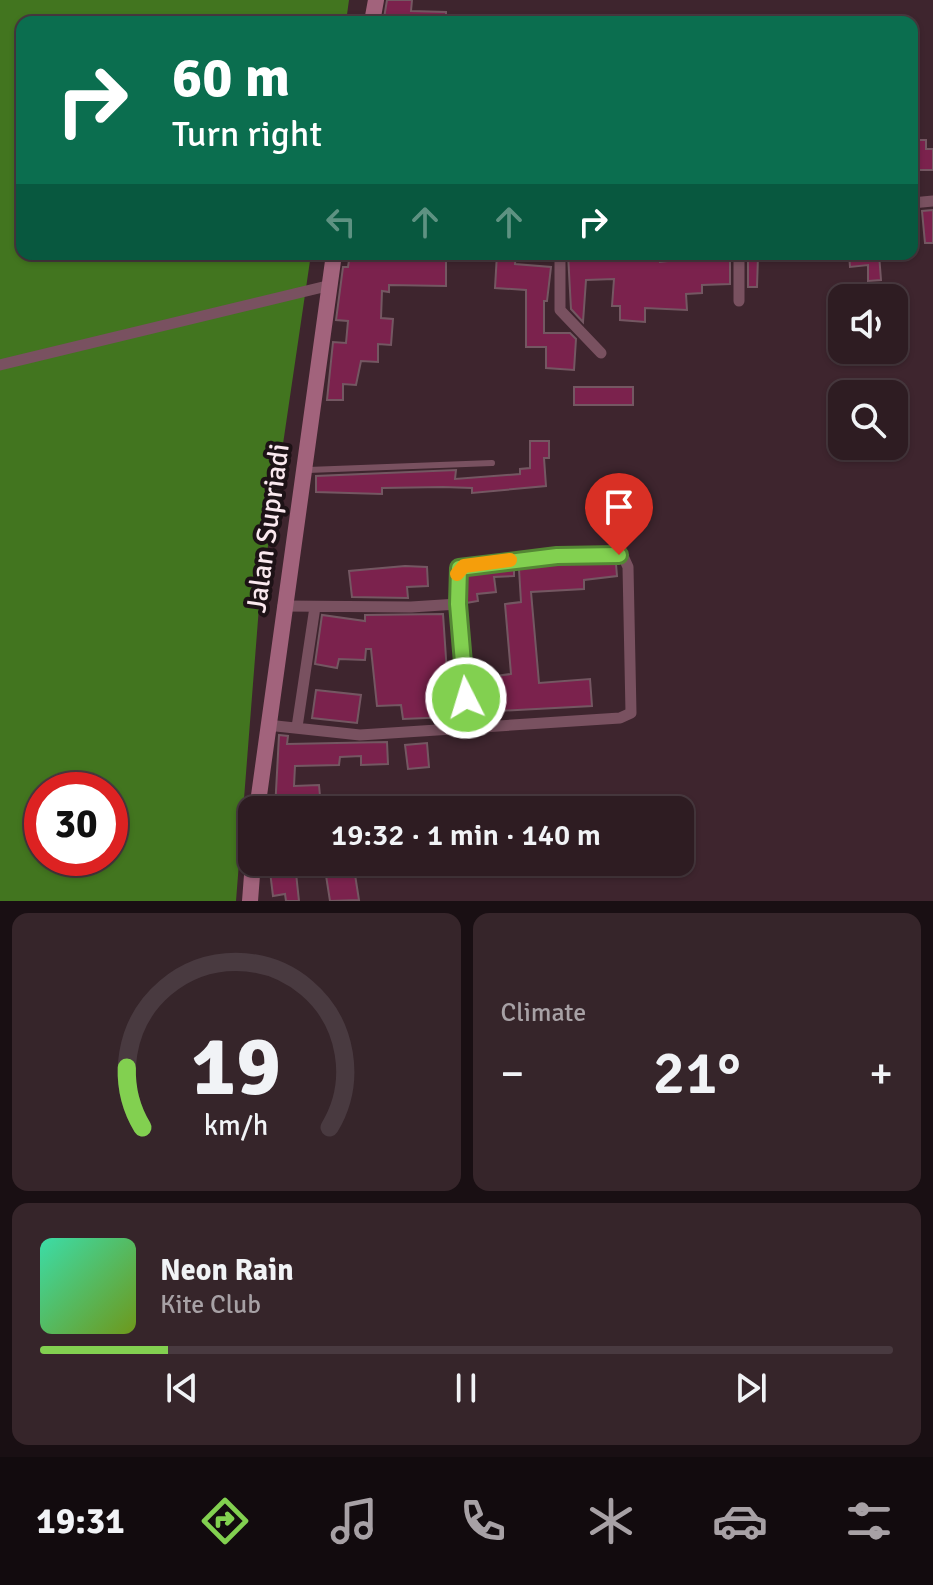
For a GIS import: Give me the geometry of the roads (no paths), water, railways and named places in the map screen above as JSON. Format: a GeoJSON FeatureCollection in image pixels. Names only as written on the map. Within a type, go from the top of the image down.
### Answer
{"type":"FeatureCollection","features":[{"type":"Feature","properties":{"kind":"main road","name":"Jalan Supriadi"},"geometry":{"type":"LineString","coordinates":[[259,796],[333,260]]}},
{"type":"Feature","properties":{"kind":"main road"},"geometry":{"type":"LineString","coordinates":[[250,901],[252,876]]}},
{"type":"Feature","properties":{"kind":"street"},"geometry":{"type":"LineString","coordinates":[[560,260],[560,310],[601,353]]}},
{"type":"Feature","properties":{"kind":"street"},"geometry":{"type":"LineString","coordinates":[[739,260],[739,301]]}},
{"type":"Feature","properties":{"kind":"street"},"geometry":{"type":"LineString","coordinates":[[0,365],[327,286]]}},
{"type":"Feature","properties":{"kind":"street"},"geometry":{"type":"LineString","coordinates":[[267,725],[360,735],[468,729],[620,718],[631,713],[628,562],[619,555],[557,556],[464,566],[457,571],[468,729]]}},
{"type":"Feature","properties":{"kind":"street"},"geometry":{"type":"LineString","coordinates":[[283,606],[458,604]]}},
{"type":"Feature","properties":{"kind":"street"},"geometry":{"type":"LineString","coordinates":[[297,727],[315,607]]}},
{"type":"Feature","properties":{"kind":"lane"},"geometry":{"type":"LineString","coordinates":[[302,471],[492,463]]}}]}
